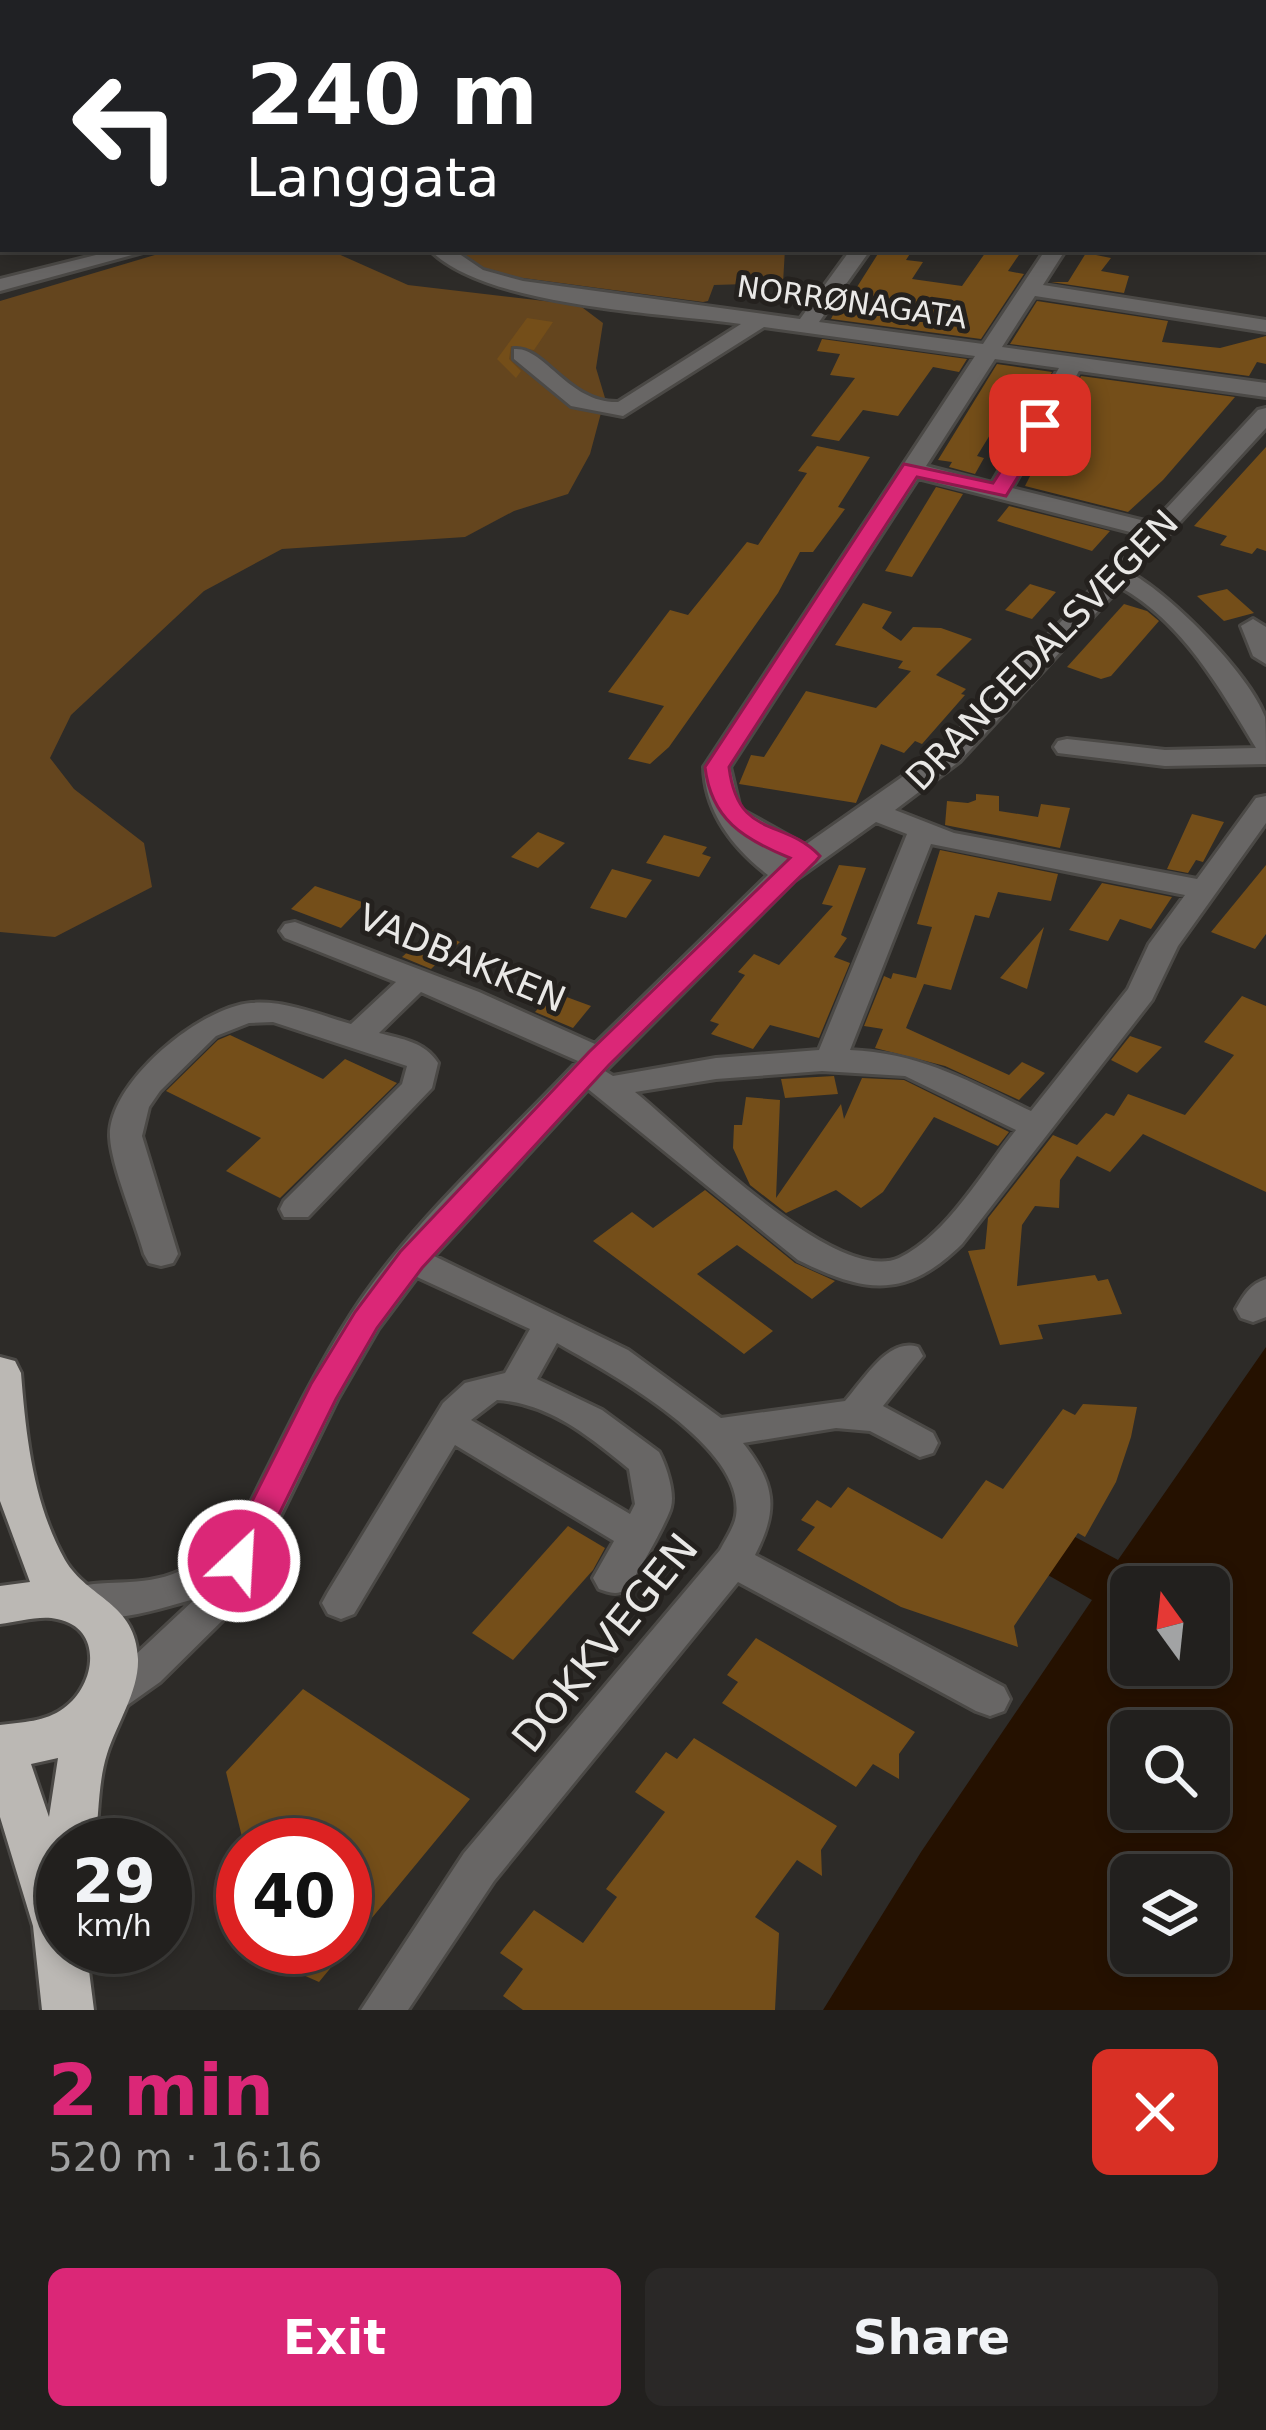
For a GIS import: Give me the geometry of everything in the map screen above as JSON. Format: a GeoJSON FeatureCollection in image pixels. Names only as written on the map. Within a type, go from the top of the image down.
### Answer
{"type":"FeatureCollection","features":[{"type":"Feature","properties":{"kind":"highway"},"geometry":{"type":"LineString","coordinates":[[0,1373],[3,1474],[47,1571],[109,1625],[119,1659],[82,1756],[74,1818]]}},
{"type":"Feature","properties":{"kind":"highway"},"geometry":{"type":"LineString","coordinates":[[0,1605],[33,1595],[75,1600]]}},
{"type":"Feature","properties":{"kind":"highway"},"geometry":{"type":"LineString","coordinates":[[0,1746],[30,1748],[73,1732],[106,1700]]}},
{"type":"Feature","properties":{"kind":"highway"},"geometry":{"type":"LineString","coordinates":[[0,1761],[12,1775],[36,1841]]}},
{"type":"Feature","properties":{"kind":"highway"},"geometry":{"type":"LineString","coordinates":[[65,1974],[68,2010]]}},
{"type":"Feature","properties":{"kind":"street"},"geometry":{"type":"LineString","coordinates":[[0,284],[132,252]]}},
{"type":"Feature","properties":{"kind":"street","name":"NORRØNAGATA"},"geometry":{"type":"LineString","coordinates":[[443,252],[476,274],[521,287],[1266,390]]}},
{"type":"Feature","properties":{"kind":"street"},"geometry":{"type":"LineString","coordinates":[[806,326],[859,252]]}},
{"type":"Feature","properties":{"kind":"street"},"geometry":{"type":"LineString","coordinates":[[796,865],[756,855],[716,781],[723,754],[1054,252]]}},
{"type":"Feature","properties":{"kind":"street"},"geometry":{"type":"LineString","coordinates":[[1029,289],[1266,326]]}},
{"type":"Feature","properties":{"kind":"street"},"geometry":{"type":"LineString","coordinates":[[522,354],[574,402],[598,410],[623,409],[759,321]]}},
{"type":"Feature","properties":{"kind":"street"},"geometry":{"type":"LineString","coordinates":[[999,491],[1072,363]]}},
{"type":"Feature","properties":{"kind":"street","name":"DRANGEDALSVEGEN"},"geometry":{"type":"LineString","coordinates":[[106,1700],[146,1670],[223,1596],[322,1393],[366,1320],[411,1260],[599,1073],[796,865],[951,755],[1266,415]]}},
{"type":"Feature","properties":{"kind":"street"},"geometry":{"type":"LineString","coordinates":[[1237,448],[1266,456]]}},
{"type":"Feature","properties":{"kind":"street"},"geometry":{"type":"LineString","coordinates":[[911,469],[1159,532]]}},
{"type":"Feature","properties":{"kind":"street"},"geometry":{"type":"LineString","coordinates":[[1119,577],[1136,583],[1173,619],[1232,689],[1266,744]]}},
{"type":"Feature","properties":{"kind":"street"},"geometry":{"type":"LineString","coordinates":[[1253,626],[1266,656]]}},
{"type":"Feature","properties":{"kind":"street"},"geometry":{"type":"LineString","coordinates":[[1067,746],[1166,758],[1266,756]]}},
{"type":"Feature","properties":{"kind":"street"},"geometry":{"type":"LineString","coordinates":[[599,1073],[871,1060],[906,1066],[1034,1125],[1142,994],[1164,944],[1266,804]]}},
{"type":"Feature","properties":{"kind":"street"},"geometry":{"type":"LineString","coordinates":[[875,812],[921,834],[1203,890]]}},
{"type":"Feature","properties":{"kind":"street"},"geometry":{"type":"LineString","coordinates":[[829,1063],[921,834]]}},
{"type":"Feature","properties":{"kind":"street","name":"VADBAKKEN"},"geometry":{"type":"LineString","coordinates":[[296,932],[416,979],[599,1073],[749,1206],[807,1247],[848,1268],[877,1276],[918,1266],[930,1255],[1034,1125]]}},
{"type":"Feature","properties":{"kind":"street"},"geometry":{"type":"LineString","coordinates":[[358,1036],[416,979]]}},
{"type":"Feature","properties":{"kind":"street"},"geometry":{"type":"LineString","coordinates":[[161,1254],[126,1136],[134,1106],[149,1083],[205,1028],[246,1012],[274,1012],[358,1036],[412,1053],[423,1063],[424,1074],[416,1088],[296,1209]]}},
{"type":"Feature","properties":{"kind":"street","name":"DOKKVEGEN"},"geometry":{"type":"LineString","coordinates":[[383,2010],[479,1867],[733,1561],[755,1512],[746,1471],[714,1433],[659,1388],[605,1352],[411,1260]]}},
{"type":"Feature","properties":{"kind":"street"},"geometry":{"type":"LineString","coordinates":[[515,1387],[550,1324]]}},
{"type":"Feature","properties":{"kind":"street"},"geometry":{"type":"LineString","coordinates":[[853,1416],[906,1356]]}},
{"type":"Feature","properties":{"kind":"street"},"geometry":{"type":"LineString","coordinates":[[341,1603],[449,1424],[476,1393],[515,1387],[556,1399],[646,1462],[654,1504],[613,1578]]}},
{"type":"Feature","properties":{"kind":"street"},"geometry":{"type":"LineString","coordinates":[[714,1433],[853,1416],[877,1418],[920,1443]]}},
{"type":"Feature","properties":{"kind":"street"},"geometry":{"type":"LineString","coordinates":[[449,1424],[639,1538]]}},
{"type":"Feature","properties":{"kind":"street","name":"DRANGEDALSVEGEN"},"geometry":{"type":"LineString","coordinates":[[75,1600],[125,1602],[194,1583],[256,1526]]}},
{"type":"Feature","properties":{"kind":"street"},"geometry":{"type":"LineString","coordinates":[[733,1561],[990,1699]]}},
{"type":"Feature","properties":{"kind":"shaded area"},"geometry":{"type":"Polygon","coordinates":[[[165,252],[334,252],[408,285],[579,305],[603,323],[596,368],[605,398],[590,454],[568,494],[514,511],[465,537],[282,549],[204,591],[71,715],[50,758],[74,789],[144,843],[152,887],[55,937],[0,932],[0,301],[165,252]]]}},
{"type":"Feature","properties":{"kind":"shaded area"},"geometry":{"type":"Polygon","coordinates":[[[440,252],[785,252],[783,283],[714,285],[708,301],[703,302],[486,273],[440,252]]]}},
{"type":"Feature","properties":{"kind":"shaded area"},"geometry":{"type":"Polygon","coordinates":[[[1266,1347],[1266,2010],[823,2010],[921,1852],[1092,1600],[993,1544],[1021,1508],[1118,1560],[1266,1347]]]}},
{"type":"Feature","properties":{"kind":"building"},"geometry":{"type":"Polygon","coordinates":[[[879,252],[911,252],[906,260],[923,262],[912,279],[962,286],[986,252],[1021,252],[1008,271],[1024,274],[981,339],[831,319],[838,305],[845,306],[879,252]]]}},
{"type":"Feature","properties":{"kind":"building"},"geometry":{"type":"Polygon","coordinates":[[[1086,253],[1111,258],[1101,271],[1129,276],[1124,293],[1051,282],[1068,282],[1086,253]]]}},
{"type":"Feature","properties":{"kind":"building"},"geometry":{"type":"Polygon","coordinates":[[[1037,301],[1168,321],[1162,342],[1220,348],[1266,336],[1266,364],[1257,362],[1249,376],[1010,344],[1037,301]]]}},
{"type":"Feature","properties":{"kind":"building"},"geometry":{"type":"Polygon","coordinates":[[[527,318],[553,322],[534,350],[511,346],[509,359],[521,371],[516,378],[497,359],[527,318]]]}},
{"type":"Feature","properties":{"kind":"building"},"geometry":{"type":"Polygon","coordinates":[[[822,339],[967,359],[959,372],[933,367],[898,416],[863,410],[839,441],[811,436],[855,378],[830,375],[840,354],[817,351],[822,339]]]}},
{"type":"Feature","properties":{"kind":"building"},"geometry":{"type":"Polygon","coordinates":[[[997,364],[1052,372],[1023,421],[1001,417],[977,456],[984,458],[975,474],[949,467],[952,462],[938,460],[997,364]]]}},
{"type":"Feature","properties":{"kind":"building"},"geometry":{"type":"Polygon","coordinates":[[[1081,376],[1235,397],[1163,480],[1128,512],[1025,486],[1081,376]]]}},
{"type":"Feature","properties":{"kind":"building"},"geometry":{"type":"Polygon","coordinates":[[[817,446],[870,457],[838,507],[845,509],[813,552],[800,552],[778,593],[669,747],[650,764],[628,759],[664,706],[608,692],[670,610],[688,615],[747,542],[758,545],[807,473],[798,471],[817,446]]]}},
{"type":"Feature","properties":{"kind":"building"},"geometry":{"type":"Polygon","coordinates":[[[1266,447],[1266,551],[1257,548],[1252,554],[1220,545],[1227,536],[1194,526],[1266,447]]]}},
{"type":"Feature","properties":{"kind":"building"},"geometry":{"type":"Polygon","coordinates":[[[936,487],[963,494],[912,577],[885,571],[936,487]]]}},
{"type":"Feature","properties":{"kind":"building"},"geometry":{"type":"Polygon","coordinates":[[[1009,506],[1110,531],[1092,551],[997,521],[1009,506]]]}},
{"type":"Feature","properties":{"kind":"building"},"geometry":{"type":"Polygon","coordinates":[[[1030,584],[1056,592],[1032,619],[1005,610],[1030,584]]]}},
{"type":"Feature","properties":{"kind":"building"},"geometry":{"type":"Polygon","coordinates":[[[1227,589],[1254,613],[1224,621],[1197,596],[1227,589]]]}},
{"type":"Feature","properties":{"kind":"building"},"geometry":{"type":"Polygon","coordinates":[[[863,603],[892,612],[882,628],[901,641],[913,627],[941,628],[972,639],[936,675],[966,689],[961,694],[965,695],[922,744],[915,741],[904,753],[881,744],[856,803],[739,784],[751,755],[764,757],[806,691],[876,708],[911,671],[898,668],[903,661],[835,645],[863,603]]]}},
{"type":"Feature","properties":{"kind":"building"},"geometry":{"type":"Polygon","coordinates":[[[1124,604],[1147,611],[1159,621],[1111,676],[1101,679],[1067,667],[1124,604]]]}},
{"type":"Feature","properties":{"kind":"building"},"geometry":{"type":"Polygon","coordinates":[[[976,794],[999,796],[999,811],[1038,817],[1041,804],[1070,808],[1060,848],[945,825],[947,801],[968,803],[976,800],[976,794]]]}},
{"type":"Feature","properties":{"kind":"building"},"geometry":{"type":"Polygon","coordinates":[[[1192,814],[1224,822],[1203,862],[1196,860],[1188,873],[1167,869],[1192,814]]]}},
{"type":"Feature","properties":{"kind":"building"},"geometry":{"type":"Polygon","coordinates":[[[538,832],[565,843],[538,868],[511,857],[538,832]]]}},
{"type":"Feature","properties":{"kind":"building"},"geometry":{"type":"Polygon","coordinates":[[[664,835],[707,847],[702,854],[711,857],[699,877],[646,863],[664,835]]]}},
{"type":"Feature","properties":{"kind":"building"},"geometry":{"type":"Polygon","coordinates":[[[940,850],[1058,874],[1051,901],[998,892],[989,918],[975,915],[951,990],[924,984],[906,1028],[1009,1075],[1022,1062],[1045,1073],[1019,1100],[945,1066],[875,1048],[883,1029],[864,1026],[884,976],[916,978],[932,927],[917,924],[940,850]]]}},
{"type":"Feature","properties":{"kind":"building"},"geometry":{"type":"Polygon","coordinates":[[[839,865],[866,868],[841,935],[847,938],[834,957],[850,963],[819,1038],[770,1025],[753,1049],[711,1034],[719,1024],[710,1021],[745,975],[738,972],[754,954],[779,965],[833,906],[822,904],[839,865]]]}},
{"type":"Feature","properties":{"kind":"building"},"geometry":{"type":"Polygon","coordinates":[[[1266,865],[1266,934],[1255,949],[1211,932],[1266,865]]]}},
{"type":"Feature","properties":{"kind":"building"},"geometry":{"type":"Polygon","coordinates":[[[612,869],[652,880],[626,918],[590,908],[612,869]]]}},
{"type":"Feature","properties":{"kind":"building"},"geometry":{"type":"Polygon","coordinates":[[[1102,883],[1172,897],[1151,929],[1120,919],[1108,941],[1069,930],[1102,883]]]}},
{"type":"Feature","properties":{"kind":"building"},"geometry":{"type":"Polygon","coordinates":[[[315,886],[365,903],[341,928],[291,909],[315,886]]]}},
{"type":"Feature","properties":{"kind":"building"},"geometry":{"type":"Polygon","coordinates":[[[1044,927],[1027,989],[1000,978],[1044,927]]]}},
{"type":"Feature","properties":{"kind":"building"},"geometry":{"type":"Polygon","coordinates":[[[432,930],[460,942],[431,969],[402,957],[432,930]]]}},
{"type":"Feature","properties":{"kind":"building"},"geometry":{"type":"Polygon","coordinates":[[[553,992],[591,1006],[573,1028],[535,1012],[553,992]]]}},
{"type":"Feature","properties":{"kind":"building"},"geometry":{"type":"Polygon","coordinates":[[[1242,996],[1266,1006],[1266,1192],[1143,1134],[1110,1172],[1077,1156],[1060,1180],[1059,1208],[1035,1206],[1022,1225],[1017,1286],[1095,1275],[1098,1281],[1108,1279],[1122,1314],[1038,1325],[1043,1339],[1000,1345],[968,1251],[985,1249],[988,1218],[1053,1135],[1077,1145],[1106,1113],[1114,1116],[1128,1094],[1185,1115],[1234,1055],[1204,1042],[1242,996]]]}},
{"type":"Feature","properties":{"kind":"building"},"geometry":{"type":"Polygon","coordinates":[[[230,1035],[323,1079],[345,1059],[397,1083],[280,1198],[226,1171],[261,1138],[166,1091],[218,1040],[230,1035]]]}},
{"type":"Feature","properties":{"kind":"building"},"geometry":{"type":"Polygon","coordinates":[[[1130,1036],[1162,1047],[1137,1073],[1111,1060],[1130,1036]]]}},
{"type":"Feature","properties":{"kind":"building"},"geometry":{"type":"Polygon","coordinates":[[[834,1076],[838,1094],[785,1098],[781,1079],[834,1076]]]}},
{"type":"Feature","properties":{"kind":"building"},"geometry":{"type":"Polygon","coordinates":[[[862,1078],[904,1080],[1009,1132],[998,1146],[934,1117],[883,1192],[861,1208],[836,1190],[786,1213],[750,1185],[733,1148],[734,1125],[742,1125],[746,1097],[780,1100],[776,1198],[841,1104],[844,1119],[862,1078]]]}},
{"type":"Feature","properties":{"kind":"building"},"geometry":{"type":"Polygon","coordinates":[[[705,1190],[795,1263],[835,1281],[812,1299],[737,1245],[697,1274],[773,1331],[744,1354],[593,1241],[632,1212],[653,1228],[705,1190]]]}},
{"type":"Feature","properties":{"kind":"building"},"geometry":{"type":"Polygon","coordinates":[[[1083,1404],[1137,1407],[1131,1437],[1116,1482],[1085,1537],[1078,1533],[1014,1626],[1018,1647],[901,1607],[797,1550],[815,1527],[801,1520],[817,1500],[831,1508],[848,1487],[942,1539],[986,1480],[1003,1489],[1063,1409],[1075,1415],[1083,1404]]]}},
{"type":"Feature","properties":{"kind":"building"},"geometry":{"type":"Polygon","coordinates":[[[568,1526],[605,1548],[593,1570],[513,1660],[472,1633],[568,1526]]]}},
{"type":"Feature","properties":{"kind":"building"},"geometry":{"type":"Polygon","coordinates":[[[756,1638],[915,1732],[899,1754],[899,1779],[873,1764],[856,1787],[722,1703],[738,1682],[727,1675],[756,1638]]]}},
{"type":"Feature","properties":{"kind":"building"},"geometry":{"type":"Polygon","coordinates":[[[303,1689],[470,1799],[372,1918],[372,1818],[237,1818],[226,1772],[303,1689]]]}},
{"type":"Feature","properties":{"kind":"building"},"geometry":{"type":"Polygon","coordinates":[[[694,1738],[837,1826],[821,1850],[822,1876],[797,1860],[755,1917],[779,1933],[775,2010],[523,2010],[503,1996],[523,1969],[500,1953],[534,1910],[583,1943],[617,1897],[606,1889],[665,1812],[635,1792],[666,1752],[677,1759],[694,1738]]]}},
{"type":"Feature","properties":{"kind":"building"},"geometry":{"type":"Polygon","coordinates":[[[301,1974],[326,1974],[319,1982],[301,1974]]]}},
{"type":"Feature","properties":{"kind":"route"},"geometry":{"type":"LineString","coordinates":[[239,1561],[322,1393],[366,1320],[411,1260],[599,1058],[807,856],[732,813],[716,781],[717,767],[911,469],[999,491],[1040,425]]}}]}
